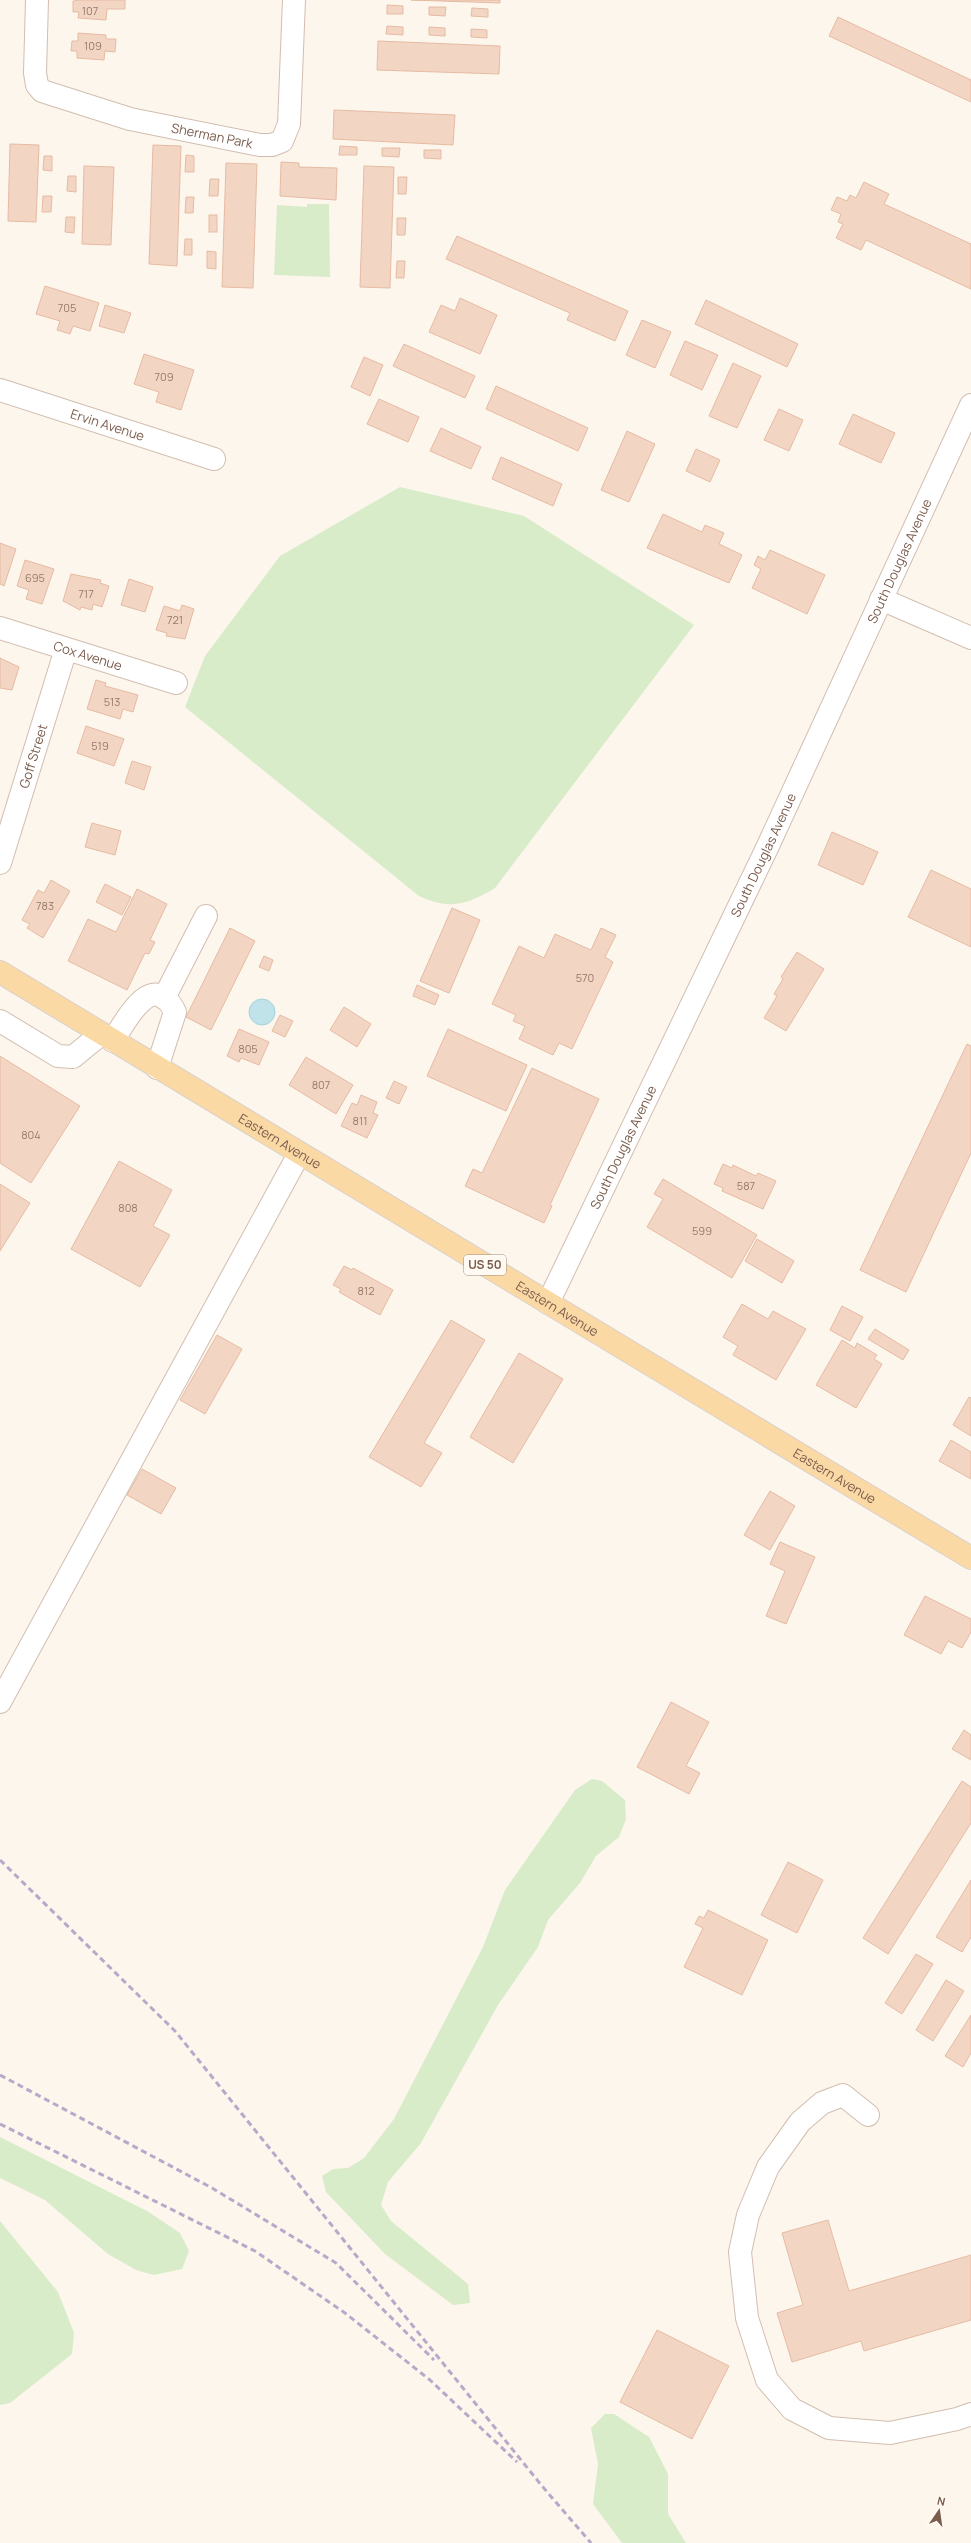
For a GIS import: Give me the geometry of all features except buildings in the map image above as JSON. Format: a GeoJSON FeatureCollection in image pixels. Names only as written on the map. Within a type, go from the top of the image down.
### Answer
{"type":"FeatureCollection","features":[{"type":"Feature","properties":{"kind":"main road","name":"Eastern Avenue"},"geometry":{"type":"LineString","coordinates":[[1,978],[107,1038],[971,1558]]}},
{"type":"Feature","properties":{"kind":"street","name":"Sherman Park"},"geometry":{"type":"LineString","coordinates":[[37,0],[34,55],[37,85],[42,91],[130,119],[260,145],[272,146],[282,141],[289,124],[294,0]]}},
{"type":"Feature","properties":{"kind":"street","name":"Ervin Avenue"},"geometry":{"type":"LineString","coordinates":[[0,390],[214,459]]}},
{"type":"Feature","properties":{"kind":"street","name":"South Douglas Avenue"},"geometry":{"type":"LineString","coordinates":[[548,1303],[764,854],[971,405]]}},
{"type":"Feature","properties":{"kind":"street"},"geometry":{"type":"LineString","coordinates":[[881,599],[971,638]]}},
{"type":"Feature","properties":{"kind":"street","name":"Cox Avenue"},"geometry":{"type":"LineString","coordinates":[[0,628],[176,683]]}},
{"type":"Feature","properties":{"kind":"street","name":"Goff Street"},"geometry":{"type":"LineString","coordinates":[[0,863],[66,649]]}},
{"type":"Feature","properties":{"kind":"street"},"geometry":{"type":"LineString","coordinates":[[164,998],[206,916]]}},
{"type":"Feature","properties":{"kind":"street"},"geometry":{"type":"LineString","coordinates":[[0,1021],[58,1056],[73,1057],[107,1038],[140,1001],[149,996],[164,998],[169,1001],[175,1012],[157,1068]]}},
{"type":"Feature","properties":{"kind":"street"},"geometry":{"type":"LineString","coordinates":[[0,1702],[299,1154]]}},
{"type":"Feature","properties":{"kind":"street"},"geometry":{"type":"LineString","coordinates":[[868,2115],[843,2095],[822,2103],[800,2122],[768,2167],[748,2215],[740,2252],[746,2311],[767,2380],[792,2409],[829,2428],[890,2433],[957,2419],[971,2414]]}},
{"type":"Feature","properties":{"kind":"green space"},"geometry":{"type":"Polygon","coordinates":[[[307,204],[329,204],[330,277],[274,275],[277,205],[307,207],[307,204]]]}},
{"type":"Feature","properties":{"kind":"green space"},"geometry":{"type":"Polygon","coordinates":[[[400,487],[524,516],[694,625],[495,888],[467,902],[458,904],[440,903],[419,896],[185,707],[205,656],[280,556],[400,487]]]}},
{"type":"Feature","properties":{"kind":"green space"},"geometry":{"type":"Polygon","coordinates":[[[592,1779],[602,1781],[625,1800],[626,1819],[619,1837],[596,1856],[580,1883],[548,1920],[538,1947],[498,2005],[421,2143],[388,2182],[381,2205],[391,2221],[468,2284],[470,2303],[453,2305],[385,2254],[326,2192],[322,2176],[333,2169],[348,2168],[364,2158],[394,2119],[483,1947],[505,1890],[575,1790],[592,1779]]]}},
{"type":"Feature","properties":{"kind":"green space"},"geometry":{"type":"Polygon","coordinates":[[[0,2137],[147,2211],[180,2233],[189,2251],[182,2269],[154,2275],[136,2270],[108,2254],[45,2200],[0,2178],[0,2137]]]}},
{"type":"Feature","properties":{"kind":"green space"},"geometry":{"type":"Polygon","coordinates":[[[0,2221],[58,2292],[74,2333],[72,2354],[10,2403],[0,2405],[0,2221]]]}},
{"type":"Feature","properties":{"kind":"green space"},"geometry":{"type":"Polygon","coordinates":[[[605,2414],[614,2414],[649,2437],[668,2474],[668,2514],[686,2543],[622,2543],[593,2504],[598,2464],[591,2428],[605,2414]]]}},
{"type":"Feature","properties":{"kind":"water"},"geometry":{"type":"Polygon","coordinates":[[[262,999],[271,1003],[275,1012],[271,1021],[262,1025],[253,1021],[249,1012],[253,1003],[262,999]]]}},
{"type":"Feature","properties":{"kind":"railway"},"geometry":{"type":"LineString","coordinates":[[0,1860],[175,2031],[542,2486],[591,2543]]}},
{"type":"Feature","properties":{"kind":"railway"},"geometry":{"type":"LineString","coordinates":[[0,2075],[212,2188],[336,2263],[434,2360]]}},
{"type":"Feature","properties":{"kind":"railway"},"geometry":{"type":"LineString","coordinates":[[0,2124],[255,2251],[345,2313],[430,2380],[517,2462]]}}]}
